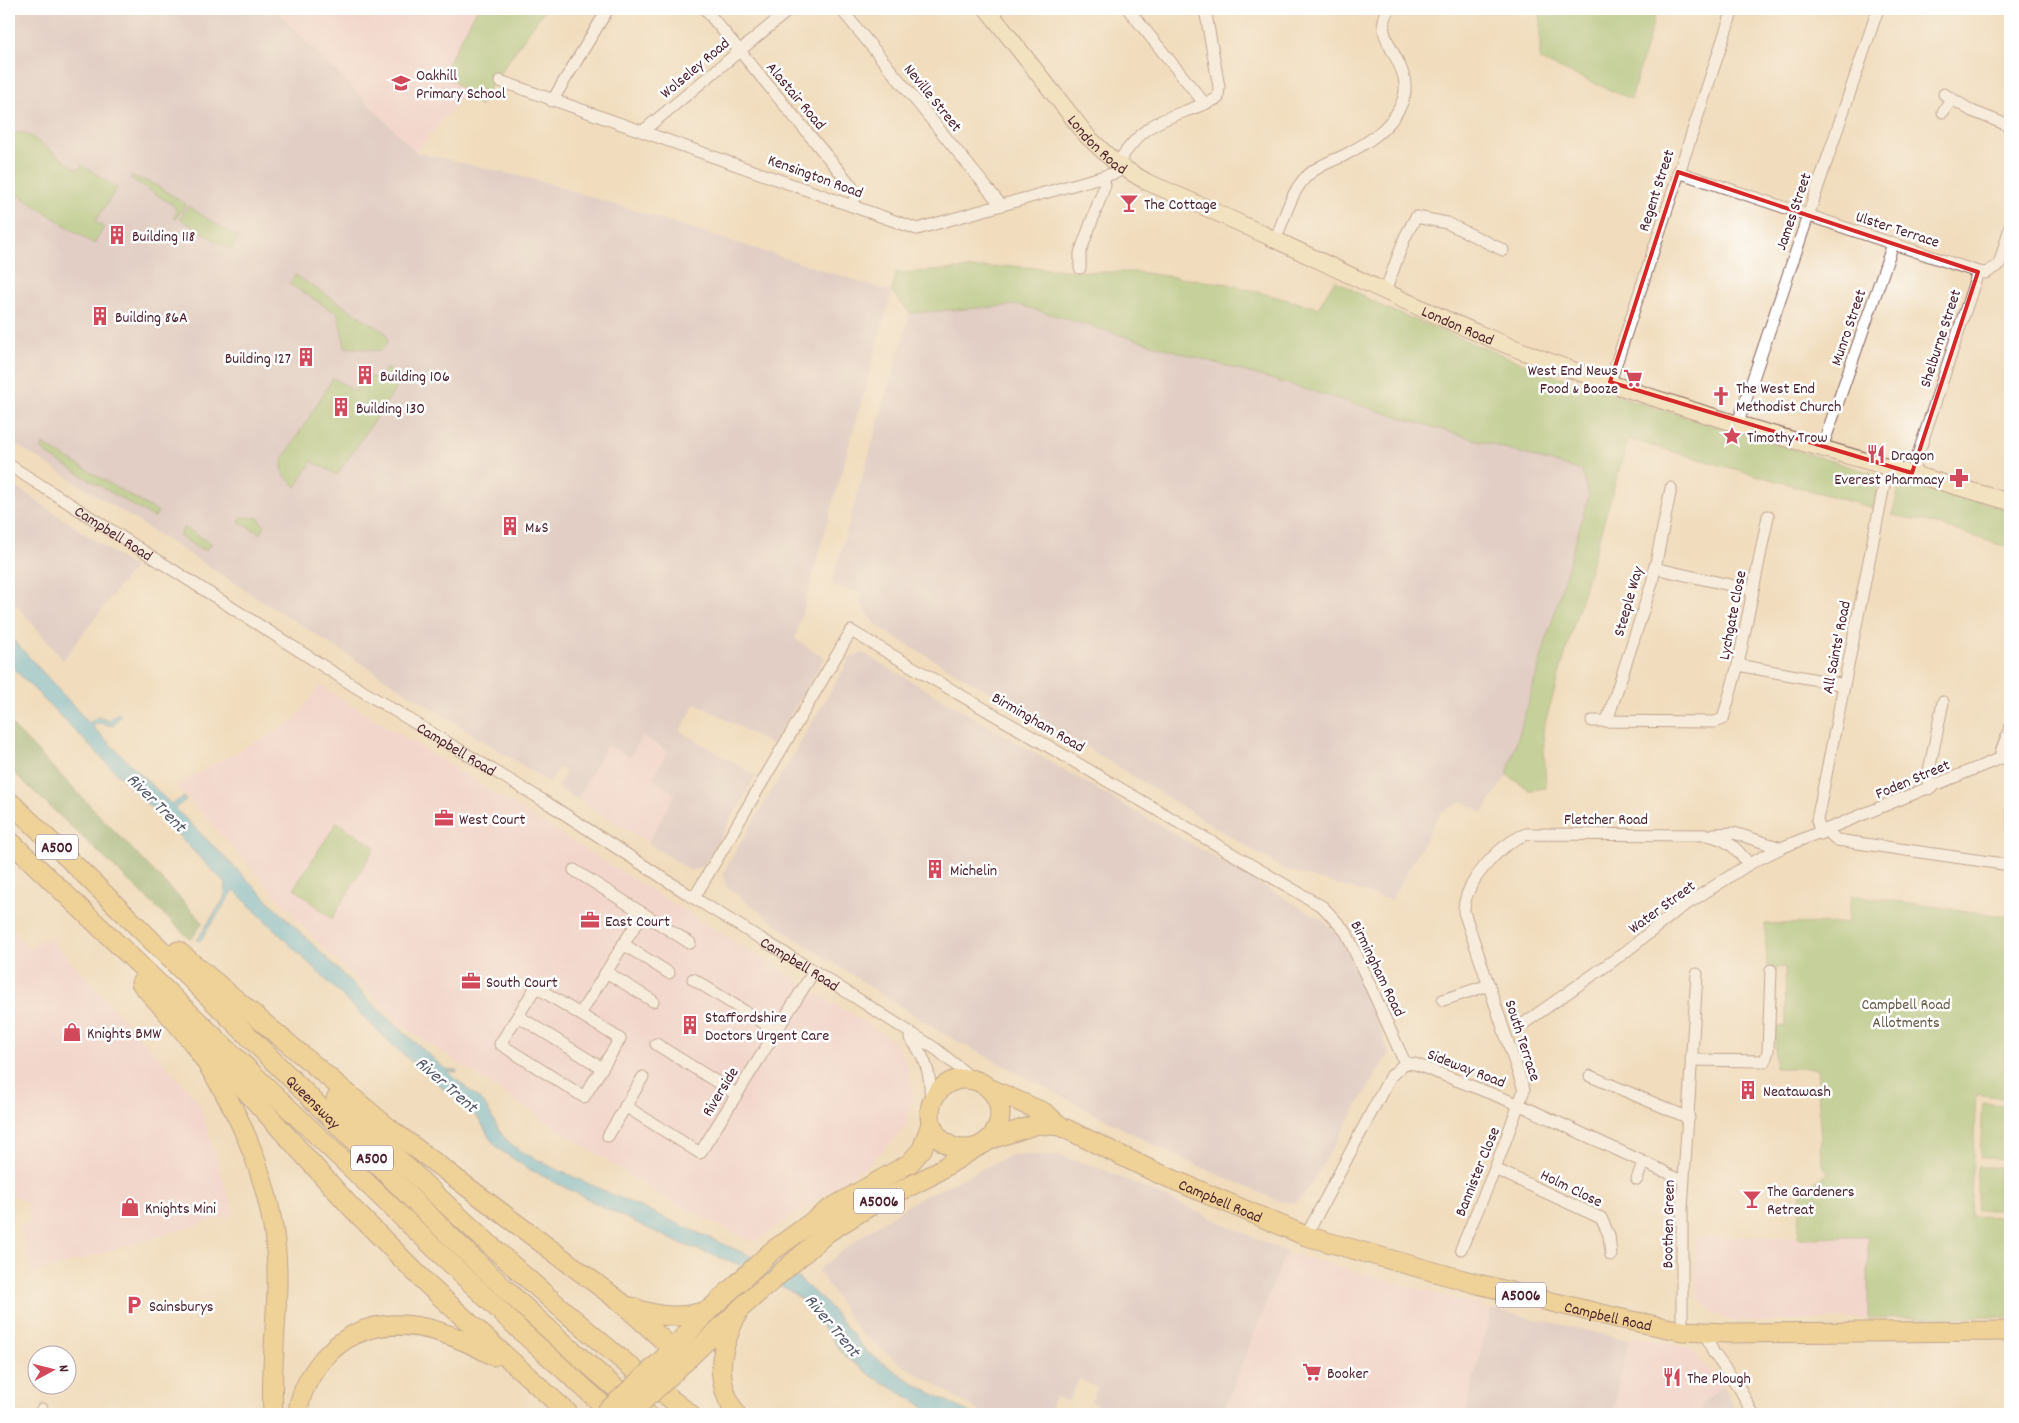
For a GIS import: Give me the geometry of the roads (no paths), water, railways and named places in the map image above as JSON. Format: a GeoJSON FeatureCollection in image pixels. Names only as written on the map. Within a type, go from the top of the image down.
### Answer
{"type":"FeatureCollection","features":[{"type":"Feature","properties":{"kind":"main road","name":"London Road"},"geometry":{"type":"LineString","coordinates":[[986,9],[1082,130],[1121,166],[1148,182],[1482,335],[1610,382],[1738,423],[2010,502]]}},
{"type":"Feature","properties":{"kind":"main road","name":"Queensway"},"geometry":{"type":"LineString","coordinates":[[9,801],[105,893],[445,1231],[606,1381],[647,1414]]}},
{"type":"Feature","properties":{"kind":"main road","name":"Queensway"},"geometry":{"type":"LineString","coordinates":[[9,840],[523,1333],[613,1414]]}},
{"type":"Feature","properties":{"kind":"main road"},"geometry":{"type":"LineString","coordinates":[[105,893],[218,982],[390,1130],[622,1303],[668,1361]]}},
{"type":"Feature","properties":{"kind":"main road"},"geometry":{"type":"LineString","coordinates":[[77,907],[350,1206],[428,1285],[568,1414]]}},
{"type":"Feature","properties":{"kind":"main road"},"geometry":{"type":"LineString","coordinates":[[77,907],[193,1044],[210,1068],[240,1120],[259,1168],[267,1198],[277,1268],[273,1414]]}},
{"type":"Feature","properties":{"kind":"main road"},"geometry":{"type":"LineString","coordinates":[[218,982],[439,1198],[528,1278],[690,1414]]}},
{"type":"Feature","properties":{"kind":"main road"},"geometry":{"type":"LineString","coordinates":[[962,1079],[974,1080],[991,1089],[997,1097],[1001,1112],[1000,1124],[983,1143],[955,1148],[944,1142],[936,1133],[931,1117],[936,1095],[944,1086],[962,1079]]}},
{"type":"Feature","properties":{"kind":"main road","name":"Campbell Road"},"geometry":{"type":"LineString","coordinates":[[991,1089],[1045,1113],[1060,1126],[1153,1171],[1306,1236],[1478,1284],[1682,1331],[1915,1333],[2010,1331]]}},
{"type":"Feature","properties":{"kind":"main road","name":"A5006"},"geometry":{"type":"LineString","coordinates":[[629,1414],[709,1310],[771,1252],[831,1208],[910,1163],[922,1149],[931,1117]]}},
{"type":"Feature","properties":{"kind":"main road","name":"Campbell Road"},"geometry":{"type":"LineString","coordinates":[[983,1143],[1038,1124],[1060,1126]]}},
{"type":"Feature","properties":{"kind":"main road","name":"A5006"},"geometry":{"type":"LineString","coordinates":[[604,1414],[668,1361],[686,1361],[741,1308],[828,1232],[868,1207],[930,1176],[983,1143]]}},
{"type":"Feature","properties":{"kind":"main road"},"geometry":{"type":"LineString","coordinates":[[622,1303],[663,1317],[694,1315],[709,1310]]}},
{"type":"Feature","properties":{"kind":"main road"},"geometry":{"type":"LineString","coordinates":[[736,1414],[725,1391],[721,1356],[726,1336],[741,1308]]}},
{"type":"Feature","properties":{"kind":"main road"},"geometry":{"type":"LineString","coordinates":[[298,1414],[305,1386],[333,1348],[351,1336],[376,1327],[403,1324],[442,1331],[474,1344],[519,1370]]}},
{"type":"Feature","properties":{"kind":"street"},"geometry":{"type":"LineString","coordinates":[[552,101],[608,9]]}},
{"type":"Feature","properties":{"kind":"street","name":"Alastair Road"},"geometry":{"type":"LineString","coordinates":[[706,9],[850,184],[855,191],[856,198],[853,205]]}},
{"type":"Feature","properties":{"kind":"street","name":"Wolseley Road"},"geometry":{"type":"LineString","coordinates":[[643,132],[790,9]]}},
{"type":"Feature","properties":{"kind":"street","name":"Neville Street"},"geometry":{"type":"LineString","coordinates":[[841,9],[1001,205]]}},
{"type":"Feature","properties":{"kind":"street"},"geometry":{"type":"LineString","coordinates":[[1128,9],[1205,104]]}},
{"type":"Feature","properties":{"kind":"street"},"geometry":{"type":"LineString","coordinates":[[1121,166],[1129,146],[1148,126],[1173,114],[1218,98],[1220,93],[1206,9]]}},
{"type":"Feature","properties":{"kind":"street"},"geometry":{"type":"LineString","coordinates":[[1274,241],[1303,180],[1311,172],[1364,144],[1388,124],[1399,110],[1405,98],[1406,80],[1400,61],[1387,42],[1383,29],[1383,19],[1389,9]]}},
{"type":"Feature","properties":{"kind":"street","name":"Regent Street"},"geometry":{"type":"LineString","coordinates":[[1610,382],[1733,9]]}},
{"type":"Feature","properties":{"kind":"street","name":"James Street"},"geometry":{"type":"LineString","coordinates":[[1738,423],[1878,9]]}},
{"type":"Feature","properties":{"kind":"street","name":"Kensington Road"},"geometry":{"type":"LineString","coordinates":[[500,81],[917,229],[1103,177],[1121,166]]}},
{"type":"Feature","properties":{"kind":"street"},"geometry":{"type":"LineString","coordinates":[[1944,112],[1948,97],[1972,111],[2010,126]]}},
{"type":"Feature","properties":{"kind":"street","name":"Ulster Terrace"},"geometry":{"type":"LineString","coordinates":[[1678,172],[1978,272]]}},
{"type":"Feature","properties":{"kind":"street"},"geometry":{"type":"LineString","coordinates":[[1080,268],[1080,253],[1105,185],[1103,177]]}},
{"type":"Feature","properties":{"kind":"street"},"geometry":{"type":"LineString","coordinates":[[1385,292],[1405,238],[1416,217],[1447,223],[1503,250]]}},
{"type":"Feature","properties":{"kind":"street"},"geometry":{"type":"LineString","coordinates":[[1978,272],[1986,273],[1999,265],[2010,227]]}},
{"type":"Feature","properties":{"kind":"street","name":"Munro Street"},"geometry":{"type":"LineString","coordinates":[[1822,448],[1893,244]]}},
{"type":"Feature","properties":{"kind":"street","name":"Shelburne Street"},"geometry":{"type":"LineString","coordinates":[[1912,473],[1978,272]]}},
{"type":"Feature","properties":{"kind":"street","name":"Campbell Road"},"geometry":{"type":"LineString","coordinates":[[9,465],[251,618],[359,689],[549,804],[694,898],[814,971],[936,1049],[974,1080]]}},
{"type":"Feature","properties":{"kind":"street","name":"All Saints' Road"},"geometry":{"type":"LineString","coordinates":[[1824,832],[1817,820],[1888,466]]}},
{"type":"Feature","properties":{"kind":"street","name":"Steeple Way"},"geometry":{"type":"LineString","coordinates":[[1607,721],[1652,583],[1671,488]]}},
{"type":"Feature","properties":{"kind":"street","name":"Lychgate Close"},"geometry":{"type":"LineString","coordinates":[[1607,721],[1715,722],[1723,719],[1738,665],[1768,516]]}},
{"type":"Feature","properties":{"kind":"street"},"geometry":{"type":"LineString","coordinates":[[1654,568],[1752,590]]}},
{"type":"Feature","properties":{"kind":"street","name":"Birmingham Road"},"geometry":{"type":"LineString","coordinates":[[694,898],[851,631],[1323,907],[1346,932],[1405,1063]]}},
{"type":"Feature","properties":{"kind":"street"},"geometry":{"type":"LineString","coordinates":[[1738,665],[1844,685]]}},
{"type":"Feature","properties":{"kind":"street"},"geometry":{"type":"LineString","coordinates":[[1929,789],[1928,776],[1942,702]]}},
{"type":"Feature","properties":{"kind":"street"},"geometry":{"type":"LineString","coordinates":[[1592,721],[1607,721]]}},
{"type":"Feature","properties":{"kind":"street"},"geometry":{"type":"LineString","coordinates":[[2006,758],[2001,752],[2010,728]]}},
{"type":"Feature","properties":{"kind":"street","name":"Foden Street"},"geometry":{"type":"LineString","coordinates":[[1824,832],[2006,758]]}},
{"type":"Feature","properties":{"kind":"street","name":"Fletcher Road"},"geometry":{"type":"LineString","coordinates":[[1506,844],[1526,834],[1707,835],[1734,832],[1781,848]]}},
{"type":"Feature","properties":{"kind":"street"},"geometry":{"type":"LineString","coordinates":[[1824,832],[1837,840],[2010,865]]}},
{"type":"Feature","properties":{"kind":"street","name":"Water Street"},"geometry":{"type":"LineString","coordinates":[[1523,1024],[1624,953],[1679,909],[1749,864],[1781,848],[1824,832]]}},
{"type":"Feature","properties":{"kind":"street","name":"Fletcher Road"},"geometry":{"type":"LineString","coordinates":[[1707,835],[1723,838],[1734,845],[1749,864]]}},
{"type":"Feature","properties":{"kind":"street","name":"South Terrace"},"geometry":{"type":"LineString","coordinates":[[1506,844],[1481,872],[1464,903],[1464,912],[1523,1082],[1524,1090],[1520,1105]]}},
{"type":"Feature","properties":{"kind":"street"},"geometry":{"type":"LineString","coordinates":[[574,870],[690,943]]}},
{"type":"Feature","properties":{"kind":"street"},"geometry":{"type":"LineString","coordinates":[[580,1014],[643,913]]}},
{"type":"Feature","properties":{"kind":"street"},"geometry":{"type":"LineString","coordinates":[[624,944],[669,973]]}},
{"type":"Feature","properties":{"kind":"street"},"geometry":{"type":"LineString","coordinates":[[1691,1060],[1765,1061],[1768,1051],[1772,970]]}},
{"type":"Feature","properties":{"kind":"street","name":"Riverside"},"geometry":{"type":"LineString","coordinates":[[625,1106],[700,1153],[814,971]]}},
{"type":"Feature","properties":{"kind":"street"},"geometry":{"type":"LineString","coordinates":[[606,972],[653,1001]]}},
{"type":"Feature","properties":{"kind":"street","name":"Boothen Green"},"geometry":{"type":"LineString","coordinates":[[1682,1331],[1684,1181],[1697,974]]}},
{"type":"Feature","properties":{"kind":"street"},"geometry":{"type":"LineString","coordinates":[[693,979],[776,1031]]}},
{"type":"Feature","properties":{"kind":"street","name":"South Terrace"},"geometry":{"type":"LineString","coordinates":[[1442,1000],[1489,985]]}},
{"type":"Feature","properties":{"kind":"street"},"geometry":{"type":"LineString","coordinates":[[536,987],[580,1014],[620,1039],[584,1097],[500,1044],[536,987]]}},
{"type":"Feature","properties":{"kind":"street"},"geometry":{"type":"LineString","coordinates":[[518,1016],[602,1068]]}},
{"type":"Feature","properties":{"kind":"street","name":"Campbell Road"},"geometry":{"type":"LineString","coordinates":[[904,1030],[918,1047],[928,1068],[931,1088],[931,1117]]}},
{"type":"Feature","properties":{"kind":"street"},"geometry":{"type":"LineString","coordinates":[[656,1044],[736,1094]]}},
{"type":"Feature","properties":{"kind":"street","name":"Sideway Road"},"geometry":{"type":"LineString","coordinates":[[1306,1236],[1390,1077],[1405,1063],[1415,1064],[1520,1105],[1684,1181]]}},
{"type":"Feature","properties":{"kind":"street"},"geometry":{"type":"LineString","coordinates":[[608,1136],[644,1076]]}},
{"type":"Feature","properties":{"kind":"street"},"geometry":{"type":"LineString","coordinates":[[1590,1076],[1689,1118]]}},
{"type":"Feature","properties":{"kind":"street","name":"Bannister Close"},"geometry":{"type":"LineString","coordinates":[[1461,1249],[1520,1105]]}},
{"type":"Feature","properties":{"kind":"street"},"geometry":{"type":"LineString","coordinates":[[1637,1179],[1643,1163]]}},
{"type":"Feature","properties":{"kind":"street","name":"Holm Close"},"geometry":{"type":"LineString","coordinates":[[1495,1169],[1601,1218],[1609,1235],[1611,1255]]}},
{"type":"Feature","properties":{"kind":"street"},"geometry":{"type":"LineString","coordinates":[[1705,1331],[1712,1352],[1740,1388],[1753,1414]]}},
{"type":"Feature","properties":{"kind":"water","name":"River Trent"},"geometry":{"type":"Polygon","coordinates":[[[9,635],[89,723],[98,717],[110,721],[117,713],[121,715],[113,726],[98,723],[93,727],[171,804],[184,797],[186,800],[175,808],[376,1007],[445,1069],[457,1070],[457,1072],[447,1071],[484,1103],[502,1135],[511,1144],[522,1152],[558,1170],[797,1277],[828,1305],[867,1352],[916,1385],[972,1414],[937,1414],[873,1377],[845,1356],[800,1298],[787,1289],[735,1263],[679,1243],[611,1211],[527,1168],[500,1150],[490,1139],[479,1119],[389,1042],[234,890],[200,941],[197,940],[225,897],[226,884],[17,672],[9,662],[9,635]]]}},
{"type":"Feature","properties":{"kind":"place","name":"Oakhill Primary School"},"geometry":{"type":"Point","coordinates":[401,83]}},
{"type":"Feature","properties":{"kind":"place","name":"The Cottage"},"geometry":{"type":"Point","coordinates":[1129,203]}},
{"type":"Feature","properties":{"kind":"place","name":"Building 118"},"geometry":{"type":"Point","coordinates":[117,235]}},
{"type":"Feature","properties":{"kind":"place","name":"Building 86A"},"geometry":{"type":"Point","coordinates":[100,316]}},
{"type":"Feature","properties":{"kind":"place","name":"Building 127"},"geometry":{"type":"Point","coordinates":[306,357]}},
{"type":"Feature","properties":{"kind":"place","name":"Building 106"},"geometry":{"type":"Point","coordinates":[365,375]}},
{"type":"Feature","properties":{"kind":"place","name":"West End News Food & Booze"},"geometry":{"type":"Point","coordinates":[1633,378]}},
{"type":"Feature","properties":{"kind":"place","name":"The West End Methodist Church"},"geometry":{"type":"Point","coordinates":[1721,396]}},
{"type":"Feature","properties":{"kind":"place","name":"Building 130"},"geometry":{"type":"Point","coordinates":[341,407]}},
{"type":"Feature","properties":{"kind":"place","name":"Timothy Trow"},"geometry":{"type":"Point","coordinates":[1732,436]}},
{"type":"Feature","properties":{"kind":"place","name":"Dragon"},"geometry":{"type":"Point","coordinates":[1876,454]}},
{"type":"Feature","properties":{"kind":"place","name":"Everest Pharmacy"},"geometry":{"type":"Point","coordinates":[1959,478]}},
{"type":"Feature","properties":{"kind":"place","name":"M&S"},"geometry":{"type":"Point","coordinates":[510,526]}},
{"type":"Feature","properties":{"kind":"place","name":"West Court"},"geometry":{"type":"Point","coordinates":[444,818]}},
{"type":"Feature","properties":{"kind":"place","name":"Michelin"},"geometry":{"type":"Point","coordinates":[935,869]}},
{"type":"Feature","properties":{"kind":"place","name":"East Court"},"geometry":{"type":"Point","coordinates":[590,920]}},
{"type":"Feature","properties":{"kind":"place","name":"South Court"},"geometry":{"type":"Point","coordinates":[471,981]}},
{"type":"Feature","properties":{"kind":"place","name":"Staffordshire Doctors Urgent Care"},"geometry":{"type":"Point","coordinates":[690,1025]}},
{"type":"Feature","properties":{"kind":"place","name":"Knights BMW"},"geometry":{"type":"Point","coordinates":[72,1032]}},
{"type":"Feature","properties":{"kind":"place","name":"Neatawash"},"geometry":{"type":"Point","coordinates":[1748,1090]}},
{"type":"Feature","properties":{"kind":"place","name":"The Gardeners Retreat"},"geometry":{"type":"Point","coordinates":[1752,1199]}},
{"type":"Feature","properties":{"kind":"place","name":"Knights Mini"},"geometry":{"type":"Point","coordinates":[130,1207]}},
{"type":"Feature","properties":{"kind":"place","name":"Sainsburys"},"geometry":{"type":"Point","coordinates":[134,1305]}},
{"type":"Feature","properties":{"kind":"place","name":"Booker"},"geometry":{"type":"Point","coordinates":[1312,1372]}},
{"type":"Feature","properties":{"kind":"place","name":"The Plough"},"geometry":{"type":"Point","coordinates":[1672,1377]}},
{"type":"Feature","properties":{"kind":"park label","name":"Campbell Road Allotments"},"geometry":{"type":"Point","coordinates":[1906,1012]}}]}
